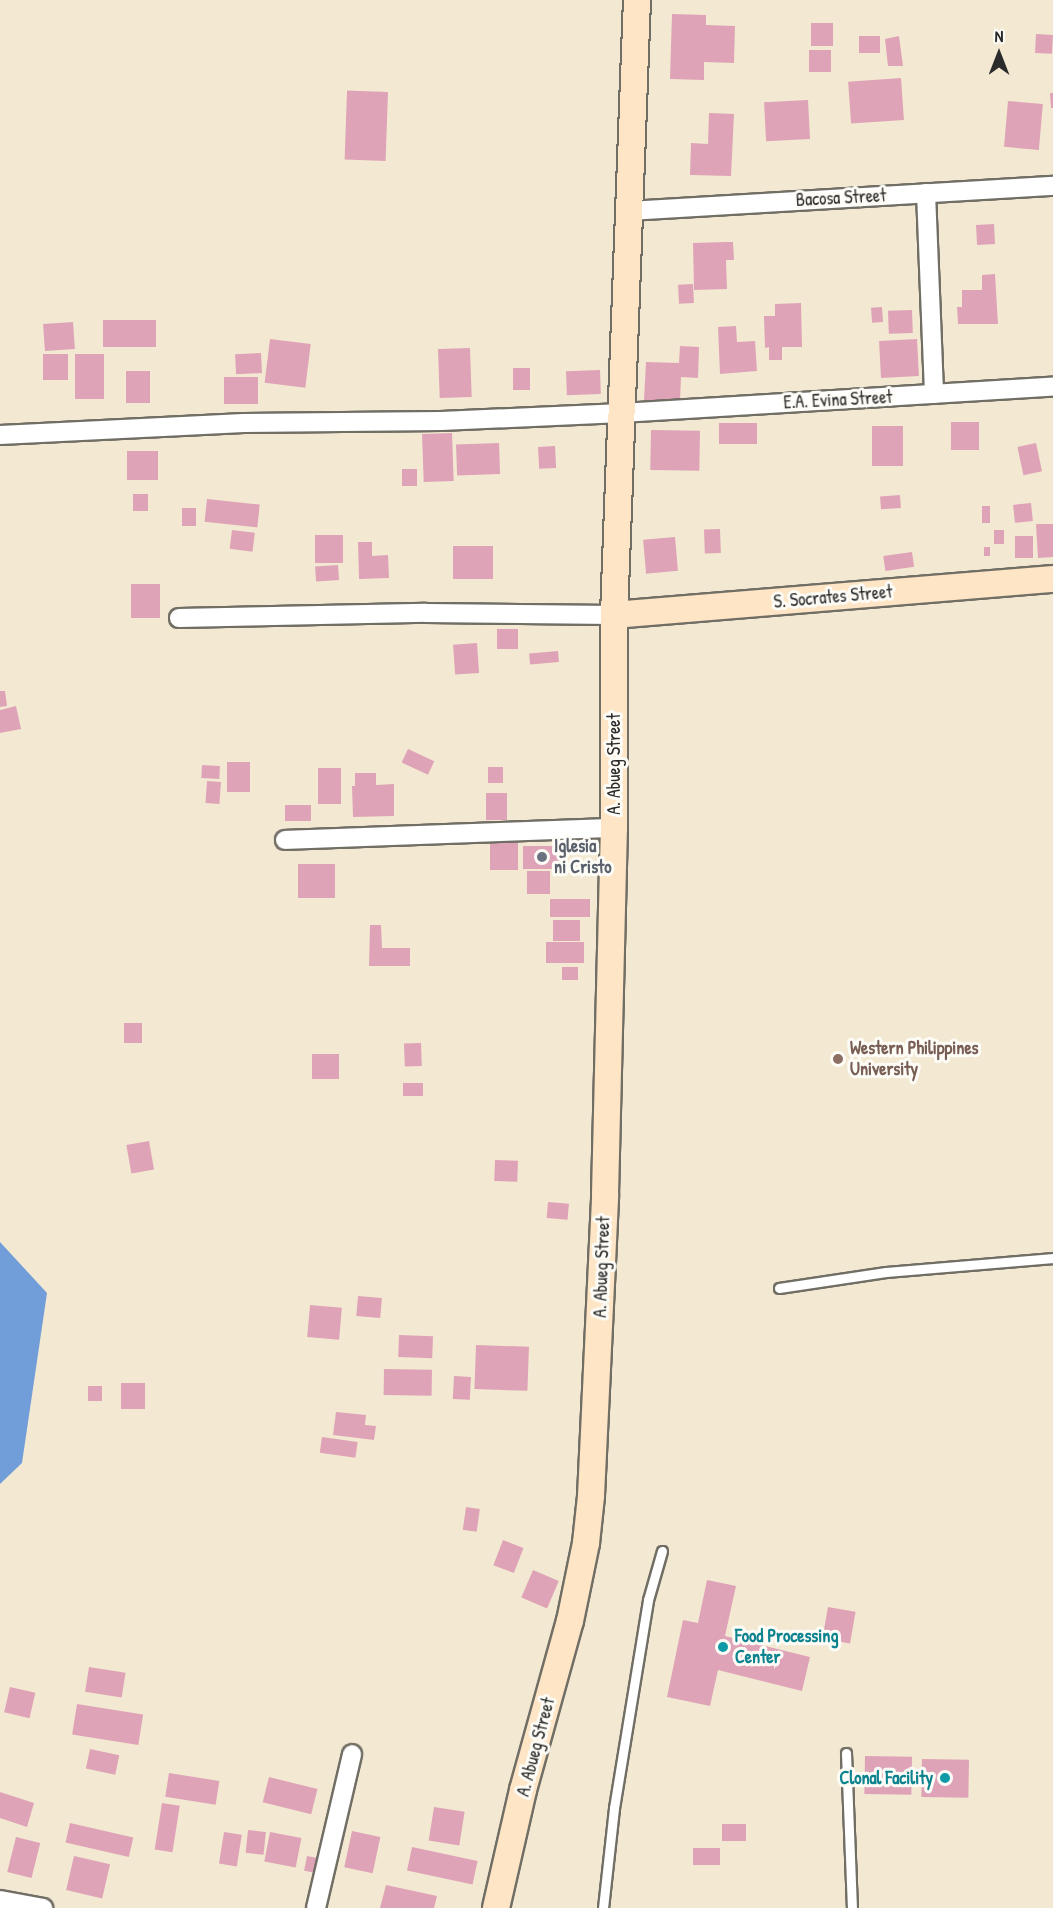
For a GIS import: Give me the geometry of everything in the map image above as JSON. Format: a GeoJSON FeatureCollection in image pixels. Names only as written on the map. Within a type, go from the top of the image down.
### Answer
{"type":"FeatureCollection","features":[{"type":"Feature","properties":{"kind":"street","name":"A. Abueg Street"},"geometry":{"type":"LineString","coordinates":[[496,1908],[523,1790],[570,1621],[589,1519],[596,1421],[605,1194],[614,828],[614,615],[637,0]]}},
{"type":"Feature","properties":{"kind":"street","name":"Bacosa Street"},"geometry":{"type":"LineString","coordinates":[[629,211],[1053,186]]}},
{"type":"Feature","properties":{"kind":"street"},"geometry":{"type":"LineString","coordinates":[[926,193],[934,394]]}},
{"type":"Feature","properties":{"kind":"street","name":"E.A. Evina Street"},"geometry":{"type":"LineString","coordinates":[[0,435],[244,423],[441,421],[622,413],[1053,387]]}},
{"type":"Feature","properties":{"kind":"street","name":"S. Socrates Street"},"geometry":{"type":"LineString","coordinates":[[614,615],[1053,579]]}},
{"type":"Feature","properties":{"kind":"street"},"geometry":{"type":"LineString","coordinates":[[179,618],[426,613],[614,615]]}},
{"type":"Feature","properties":{"kind":"street"},"geometry":{"type":"LineString","coordinates":[[285,840],[614,828]]}},
{"type":"Feature","properties":{"kind":"street"},"geometry":{"type":"LineString","coordinates":[[316,1908],[352,1754]]}},
{"type":"Feature","properties":{"kind":"street"},"geometry":{"type":"LineString","coordinates":[[0,1900],[43,1908]]}},
{"type":"Feature","properties":{"kind":"lane"},"geometry":{"type":"LineString","coordinates":[[779,1288],[886,1272],[1053,1258]]}},
{"type":"Feature","properties":{"kind":"lane"},"geometry":{"type":"LineString","coordinates":[[603,1908],[614,1808],[648,1600],[662,1551]]}},
{"type":"Feature","properties":{"kind":"lane"},"geometry":{"type":"LineString","coordinates":[[846,1753],[852,1908]]}},
{"type":"Feature","properties":{"kind":"water"},"geometry":{"type":"Polygon","coordinates":[[[0,1242],[47,1293],[22,1463],[0,1484],[0,1242]]]}},
{"type":"Feature","properties":{"kind":"building"},"geometry":{"type":"Polygon","coordinates":[[[672,14],[706,15],[706,25],[735,26],[734,63],[704,62],[704,80],[670,79],[672,14]]]}},
{"type":"Feature","properties":{"kind":"building"},"geometry":{"type":"Polygon","coordinates":[[[811,23],[833,23],[833,46],[811,46],[811,23]]]}},
{"type":"Feature","properties":{"kind":"building"},"geometry":{"type":"Polygon","coordinates":[[[1036,34],[1053,35],[1052,54],[1035,53],[1036,34]]]}},
{"type":"Feature","properties":{"kind":"building"},"geometry":{"type":"Polygon","coordinates":[[[859,36],[880,36],[880,53],[859,53],[859,36]]]}},
{"type":"Feature","properties":{"kind":"building"},"geometry":{"type":"Polygon","coordinates":[[[899,36],[903,66],[888,66],[885,39],[899,36]]]}},
{"type":"Feature","properties":{"kind":"building"},"geometry":{"type":"Polygon","coordinates":[[[809,50],[831,50],[831,72],[809,72],[809,50]]]}},
{"type":"Feature","properties":{"kind":"building"},"geometry":{"type":"Polygon","coordinates":[[[901,78],[904,120],[851,124],[848,82],[901,78]]]}},
{"type":"Feature","properties":{"kind":"building"},"geometry":{"type":"Polygon","coordinates":[[[347,91],[388,92],[386,161],[345,160],[347,91]]]}},
{"type":"Feature","properties":{"kind":"building"},"geometry":{"type":"Polygon","coordinates":[[[1050,93],[1053,93],[1053,108],[1051,108],[1050,93]]]}},
{"type":"Feature","properties":{"kind":"building"},"geometry":{"type":"Polygon","coordinates":[[[808,100],[810,139],[766,141],[764,102],[808,100]]]}},
{"type":"Feature","properties":{"kind":"building"},"geometry":{"type":"Polygon","coordinates":[[[1008,101],[1043,104],[1039,150],[1004,147],[1008,101]]]}},
{"type":"Feature","properties":{"kind":"building"},"geometry":{"type":"Polygon","coordinates":[[[709,113],[734,114],[731,176],[690,175],[691,143],[708,144],[709,113]]]}},
{"type":"Feature","properties":{"kind":"building"},"geometry":{"type":"Polygon","coordinates":[[[994,224],[995,244],[977,245],[976,225],[994,224]]]}},
{"type":"Feature","properties":{"kind":"building"},"geometry":{"type":"Polygon","coordinates":[[[733,242],[734,260],[726,260],[727,289],[694,290],[693,243],[733,242]]]}},
{"type":"Feature","properties":{"kind":"building"},"geometry":{"type":"Polygon","coordinates":[[[995,274],[998,324],[958,324],[957,307],[962,307],[962,290],[982,290],[982,275],[995,274]]]}},
{"type":"Feature","properties":{"kind":"building"},"geometry":{"type":"Polygon","coordinates":[[[693,284],[694,303],[679,304],[678,285],[693,284]]]}},
{"type":"Feature","properties":{"kind":"building"},"geometry":{"type":"Polygon","coordinates":[[[801,303],[802,347],[782,347],[782,360],[769,360],[769,347],[765,348],[764,316],[775,316],[775,304],[801,303]]]}},
{"type":"Feature","properties":{"kind":"building"},"geometry":{"type":"Polygon","coordinates":[[[882,307],[883,322],[872,323],[871,308],[882,307]]]}},
{"type":"Feature","properties":{"kind":"building"},"geometry":{"type":"Polygon","coordinates":[[[912,310],[913,333],[889,334],[888,311],[912,310]]]}},
{"type":"Feature","properties":{"kind":"building"},"geometry":{"type":"Polygon","coordinates":[[[103,320],[156,320],[156,347],[103,347],[103,320]]]}},
{"type":"Feature","properties":{"kind":"building"},"geometry":{"type":"Polygon","coordinates":[[[73,322],[75,349],[45,351],[43,324],[73,322]]]}},
{"type":"Feature","properties":{"kind":"building"},"geometry":{"type":"Polygon","coordinates":[[[736,326],[737,342],[755,341],[757,371],[720,374],[718,327],[736,326]]]}},
{"type":"Feature","properties":{"kind":"building"},"geometry":{"type":"Polygon","coordinates":[[[270,339],[311,344],[305,388],[265,383],[270,339]]]}},
{"type":"Feature","properties":{"kind":"building"},"geometry":{"type":"Polygon","coordinates":[[[917,339],[919,376],[881,378],[879,341],[917,339]]]}},
{"type":"Feature","properties":{"kind":"building"},"geometry":{"type":"Polygon","coordinates":[[[680,346],[699,347],[698,378],[681,377],[680,401],[644,400],[646,362],[679,363],[680,346]]]}},
{"type":"Feature","properties":{"kind":"building"},"geometry":{"type":"Polygon","coordinates":[[[470,348],[472,397],[440,398],[438,349],[470,348]]]}},
{"type":"Feature","properties":{"kind":"building"},"geometry":{"type":"Polygon","coordinates":[[[261,353],[262,373],[236,374],[235,354],[261,353]]]}},
{"type":"Feature","properties":{"kind":"building"},"geometry":{"type":"Polygon","coordinates":[[[43,354],[68,354],[68,380],[43,380],[43,354]]]}},
{"type":"Feature","properties":{"kind":"building"},"geometry":{"type":"Polygon","coordinates":[[[75,354],[104,354],[104,399],[75,399],[75,354]]]}},
{"type":"Feature","properties":{"kind":"building"},"geometry":{"type":"Polygon","coordinates":[[[513,368],[530,368],[530,390],[513,390],[513,368]]]}},
{"type":"Feature","properties":{"kind":"building"},"geometry":{"type":"Polygon","coordinates":[[[600,370],[601,394],[567,395],[566,371],[600,370]]]}},
{"type":"Feature","properties":{"kind":"building"},"geometry":{"type":"Polygon","coordinates":[[[126,371],[150,371],[150,403],[126,403],[126,371]]]}},
{"type":"Feature","properties":{"kind":"building"},"geometry":{"type":"Polygon","coordinates":[[[224,377],[258,377],[258,404],[224,404],[224,377]]]}},
{"type":"Feature","properties":{"kind":"building"},"geometry":{"type":"Polygon","coordinates":[[[951,422],[979,422],[979,450],[951,450],[951,422]]]}},
{"type":"Feature","properties":{"kind":"building"},"geometry":{"type":"Polygon","coordinates":[[[719,423],[757,423],[757,444],[719,444],[719,423]]]}},
{"type":"Feature","properties":{"kind":"building"},"geometry":{"type":"Polygon","coordinates":[[[872,426],[903,426],[903,466],[872,466],[872,426]]]}},
{"type":"Feature","properties":{"kind":"building"},"geometry":{"type":"Polygon","coordinates":[[[651,430],[700,431],[699,471],[650,470],[651,430]]]}},
{"type":"Feature","properties":{"kind":"building"},"geometry":{"type":"Polygon","coordinates":[[[452,433],[454,481],[424,482],[422,434],[452,433]]]}},
{"type":"Feature","properties":{"kind":"building"},"geometry":{"type":"Polygon","coordinates":[[[499,443],[500,474],[457,475],[456,445],[499,443]]]}},
{"type":"Feature","properties":{"kind":"building"},"geometry":{"type":"Polygon","coordinates":[[[1036,443],[1042,471],[1023,475],[1017,447],[1036,443]]]}},
{"type":"Feature","properties":{"kind":"building"},"geometry":{"type":"Polygon","coordinates":[[[555,446],[556,468],[539,469],[538,447],[555,446]]]}},
{"type":"Feature","properties":{"kind":"building"},"geometry":{"type":"Polygon","coordinates":[[[127,451],[158,451],[158,480],[127,480],[127,451]]]}},
{"type":"Feature","properties":{"kind":"building"},"geometry":{"type":"Polygon","coordinates":[[[402,469],[417,469],[417,486],[402,486],[402,469]]]}},
{"type":"Feature","properties":{"kind":"building"},"geometry":{"type":"Polygon","coordinates":[[[133,494],[148,494],[148,511],[133,511],[133,494]]]}},
{"type":"Feature","properties":{"kind":"building"},"geometry":{"type":"Polygon","coordinates":[[[900,495],[901,508],[881,509],[880,496],[900,495]]]}},
{"type":"Feature","properties":{"kind":"building"},"geometry":{"type":"Polygon","coordinates":[[[207,499],[260,505],[257,527],[205,522],[207,499]]]}},
{"type":"Feature","properties":{"kind":"building"},"geometry":{"type":"Polygon","coordinates":[[[1031,503],[1033,521],[1015,523],[1013,505],[1031,503]]]}},
{"type":"Feature","properties":{"kind":"building"},"geometry":{"type":"Polygon","coordinates":[[[982,506],[990,506],[990,523],[982,523],[982,506]]]}},
{"type":"Feature","properties":{"kind":"building"},"geometry":{"type":"Polygon","coordinates":[[[182,508],[196,508],[196,526],[182,526],[182,508]]]}},
{"type":"Feature","properties":{"kind":"building"},"geometry":{"type":"Polygon","coordinates":[[[1036,524],[1053,524],[1053,557],[1038,558],[1036,524]]]}},
{"type":"Feature","properties":{"kind":"building"},"geometry":{"type":"Polygon","coordinates":[[[720,529],[721,553],[705,554],[704,530],[720,529]]]}},
{"type":"Feature","properties":{"kind":"building"},"geometry":{"type":"Polygon","coordinates":[[[232,530],[255,533],[253,552],[230,549],[232,530]]]}},
{"type":"Feature","properties":{"kind":"building"},"geometry":{"type":"Polygon","coordinates":[[[994,530],[1004,530],[1004,544],[994,544],[994,530]]]}},
{"type":"Feature","properties":{"kind":"building"},"geometry":{"type":"Polygon","coordinates":[[[315,535],[343,535],[343,563],[315,563],[315,535]]]}},
{"type":"Feature","properties":{"kind":"building"},"geometry":{"type":"Polygon","coordinates":[[[1015,536],[1033,536],[1033,558],[1015,558],[1015,536]]]}},
{"type":"Feature","properties":{"kind":"building"},"geometry":{"type":"Polygon","coordinates":[[[675,537],[678,571],[646,574],[643,540],[675,537]]]}},
{"type":"Feature","properties":{"kind":"building"},"geometry":{"type":"Polygon","coordinates":[[[358,542],[372,542],[372,556],[388,555],[389,578],[359,579],[358,542]]]}},
{"type":"Feature","properties":{"kind":"building"},"geometry":{"type":"Polygon","coordinates":[[[453,546],[493,546],[493,579],[453,579],[453,546]]]}},
{"type":"Feature","properties":{"kind":"building"},"geometry":{"type":"Polygon","coordinates":[[[984,547],[990,547],[990,556],[984,556],[984,547]]]}},
{"type":"Feature","properties":{"kind":"building"},"geometry":{"type":"Polygon","coordinates":[[[912,552],[914,567],[885,571],[883,556],[912,552]]]}},
{"type":"Feature","properties":{"kind":"building"},"geometry":{"type":"Polygon","coordinates":[[[338,565],[339,580],[316,582],[315,567],[338,565]]]}},
{"type":"Feature","properties":{"kind":"building"},"geometry":{"type":"Polygon","coordinates":[[[131,584],[160,584],[160,618],[131,618],[131,584]]]}},
{"type":"Feature","properties":{"kind":"building"},"geometry":{"type":"Polygon","coordinates":[[[497,629],[518,629],[518,649],[497,649],[497,629]]]}},
{"type":"Feature","properties":{"kind":"building"},"geometry":{"type":"Polygon","coordinates":[[[477,643],[479,673],[455,675],[453,645],[477,643]]]}},
{"type":"Feature","properties":{"kind":"building"},"geometry":{"type":"Polygon","coordinates":[[[558,651],[559,662],[530,664],[529,654],[558,651]]]}},
{"type":"Feature","properties":{"kind":"building"},"geometry":{"type":"Polygon","coordinates":[[[0,691],[5,691],[7,706],[0,707],[0,691]]]}},
{"type":"Feature","properties":{"kind":"building"},"geometry":{"type":"Polygon","coordinates":[[[16,706],[21,729],[0,733],[0,710],[16,706]]]}},
{"type":"Feature","properties":{"kind":"building"},"geometry":{"type":"Polygon","coordinates":[[[408,749],[434,761],[428,775],[402,763],[408,749]]]}},
{"type":"Feature","properties":{"kind":"building"},"geometry":{"type":"Polygon","coordinates":[[[227,762],[250,762],[250,792],[227,792],[227,762]]]}},
{"type":"Feature","properties":{"kind":"building"},"geometry":{"type":"Polygon","coordinates":[[[202,765],[220,766],[219,779],[201,778],[202,765]]]}},
{"type":"Feature","properties":{"kind":"building"},"geometry":{"type":"Polygon","coordinates":[[[488,767],[503,767],[503,783],[488,783],[488,767]]]}},
{"type":"Feature","properties":{"kind":"building"},"geometry":{"type":"Polygon","coordinates":[[[318,768],[341,768],[341,804],[318,804],[318,768]]]}},
{"type":"Feature","properties":{"kind":"building"},"geometry":{"type":"Polygon","coordinates":[[[355,773],[376,773],[376,785],[394,784],[394,816],[353,817],[352,786],[355,786],[355,773]]]}},
{"type":"Feature","properties":{"kind":"building"},"geometry":{"type":"Polygon","coordinates":[[[207,781],[221,782],[219,804],[205,803],[207,781]]]}},
{"type":"Feature","properties":{"kind":"building"},"geometry":{"type":"Polygon","coordinates":[[[486,793],[507,793],[507,820],[486,820],[486,793]]]}},
{"type":"Feature","properties":{"kind":"building"},"geometry":{"type":"Polygon","coordinates":[[[285,805],[311,805],[311,821],[285,821],[285,805]]]}},
{"type":"Feature","properties":{"kind":"building"},"geometry":{"type":"Polygon","coordinates":[[[490,843],[518,843],[518,870],[490,870],[490,843]]]}},
{"type":"Feature","properties":{"kind":"building","name":"Iglesia ni Cristo"},"geometry":{"type":"Polygon","coordinates":[[[523,846],[561,846],[561,869],[523,869],[523,846]]]}},
{"type":"Feature","properties":{"kind":"building"},"geometry":{"type":"Polygon","coordinates":[[[298,864],[335,864],[335,898],[298,898],[298,864]]]}},
{"type":"Feature","properties":{"kind":"building"},"geometry":{"type":"Polygon","coordinates":[[[527,871],[550,871],[550,894],[527,894],[527,871]]]}},
{"type":"Feature","properties":{"kind":"building"},"geometry":{"type":"Polygon","coordinates":[[[550,899],[590,899],[590,917],[550,917],[550,899]]]}},
{"type":"Feature","properties":{"kind":"building"},"geometry":{"type":"Polygon","coordinates":[[[553,920],[580,920],[580,941],[553,941],[553,920]]]}},
{"type":"Feature","properties":{"kind":"building"},"geometry":{"type":"Polygon","coordinates":[[[370,925],[381,925],[382,948],[410,948],[410,966],[369,966],[370,925]]]}},
{"type":"Feature","properties":{"kind":"building"},"geometry":{"type":"Polygon","coordinates":[[[546,942],[584,942],[584,963],[546,963],[546,942]]]}},
{"type":"Feature","properties":{"kind":"building"},"geometry":{"type":"Polygon","coordinates":[[[562,967],[578,967],[578,980],[562,980],[562,967]]]}},
{"type":"Feature","properties":{"kind":"building"},"geometry":{"type":"Polygon","coordinates":[[[124,1023],[142,1023],[142,1043],[124,1043],[124,1023]]]}},
{"type":"Feature","properties":{"kind":"building"},"geometry":{"type":"Polygon","coordinates":[[[421,1043],[422,1066],[405,1067],[404,1044],[421,1043]]]}},
{"type":"Feature","properties":{"kind":"building"},"geometry":{"type":"Polygon","coordinates":[[[312,1054],[339,1054],[339,1079],[312,1079],[312,1054]]]}},
{"type":"Feature","properties":{"kind":"building"},"geometry":{"type":"Polygon","coordinates":[[[403,1083],[423,1083],[423,1096],[403,1096],[403,1083]]]}},
{"type":"Feature","properties":{"kind":"building"},"geometry":{"type":"Polygon","coordinates":[[[149,1141],[154,1170],[131,1174],[126,1145],[149,1141]]]}},
{"type":"Feature","properties":{"kind":"building"},"geometry":{"type":"Polygon","coordinates":[[[495,1160],[518,1161],[517,1182],[494,1181],[495,1160]]]}},
{"type":"Feature","properties":{"kind":"building"},"geometry":{"type":"Polygon","coordinates":[[[548,1202],[569,1204],[568,1220],[547,1218],[548,1202]]]}},
{"type":"Feature","properties":{"kind":"building"},"geometry":{"type":"Polygon","coordinates":[[[358,1296],[382,1298],[380,1318],[356,1316],[358,1296]]]}},
{"type":"Feature","properties":{"kind":"building"},"geometry":{"type":"Polygon","coordinates":[[[310,1305],[342,1308],[339,1340],[307,1337],[310,1305]]]}},
{"type":"Feature","properties":{"kind":"building"},"geometry":{"type":"Polygon","coordinates":[[[399,1335],[433,1336],[432,1358],[398,1357],[399,1335]]]}},
{"type":"Feature","properties":{"kind":"building"},"geometry":{"type":"Polygon","coordinates":[[[476,1345],[529,1347],[527,1391],[474,1389],[476,1345]]]}},
{"type":"Feature","properties":{"kind":"building"},"geometry":{"type":"Polygon","coordinates":[[[384,1369],[432,1370],[432,1396],[384,1395],[384,1369]]]}},
{"type":"Feature","properties":{"kind":"building"},"geometry":{"type":"Polygon","coordinates":[[[454,1376],[471,1377],[470,1400],[453,1399],[454,1376]]]}},
{"type":"Feature","properties":{"kind":"building"},"geometry":{"type":"Polygon","coordinates":[[[121,1383],[145,1383],[145,1409],[121,1409],[121,1383]]]}},
{"type":"Feature","properties":{"kind":"building"},"geometry":{"type":"Polygon","coordinates":[[[88,1386],[102,1386],[102,1401],[88,1401],[88,1386]]]}},
{"type":"Feature","properties":{"kind":"building"},"geometry":{"type":"Polygon","coordinates":[[[336,1412],[366,1415],[365,1425],[376,1426],[374,1440],[333,1435],[336,1412]]]}},
{"type":"Feature","properties":{"kind":"building"},"geometry":{"type":"Polygon","coordinates":[[[322,1437],[358,1442],[355,1458],[320,1453],[322,1437]]]}},
{"type":"Feature","properties":{"kind":"building"},"geometry":{"type":"Polygon","coordinates":[[[466,1507],[480,1509],[477,1532],[463,1530],[466,1507]]]}},
{"type":"Feature","properties":{"kind":"building"},"geometry":{"type":"Polygon","coordinates":[[[503,1540],[524,1548],[514,1573],[493,1565],[503,1540]]]}},
{"type":"Feature","properties":{"kind":"building"},"geometry":{"type":"Polygon","coordinates":[[[533,1570],[559,1581],[547,1609],[521,1598],[533,1570]]]}},
{"type":"Feature","properties":{"kind":"building","name":"Food Processing Center"},"geometry":{"type":"Polygon","coordinates":[[[707,1580],[736,1586],[725,1636],[810,1657],[802,1691],[718,1670],[710,1706],[667,1697],[683,1620],[698,1623],[707,1580]]]}},
{"type":"Feature","properties":{"kind":"building"},"geometry":{"type":"Polygon","coordinates":[[[828,1607],[856,1612],[850,1643],[822,1639],[828,1607]]]}},
{"type":"Feature","properties":{"kind":"building"},"geometry":{"type":"Polygon","coordinates":[[[89,1667],[126,1673],[122,1697],[85,1692],[89,1667]]]}},
{"type":"Feature","properties":{"kind":"building"},"geometry":{"type":"Polygon","coordinates":[[[10,1687],[35,1693],[29,1718],[4,1712],[10,1687]]]}},
{"type":"Feature","properties":{"kind":"building"},"geometry":{"type":"Polygon","coordinates":[[[77,1704],[143,1714],[138,1745],[72,1735],[77,1704]]]}},
{"type":"Feature","properties":{"kind":"building"},"geometry":{"type":"Polygon","coordinates":[[[90,1749],[119,1755],[115,1775],[86,1769],[90,1749]]]}},
{"type":"Feature","properties":{"kind":"building"},"geometry":{"type":"Polygon","coordinates":[[[865,1756],[912,1757],[911,1795],[864,1794],[865,1756]]]}},
{"type":"Feature","properties":{"kind":"building","name":"Clonal Facility"},"geometry":{"type":"Polygon","coordinates":[[[922,1759],[969,1760],[968,1798],[921,1797],[922,1759]]]}},
{"type":"Feature","properties":{"kind":"building"},"geometry":{"type":"Polygon","coordinates":[[[169,1773],[219,1781],[216,1805],[165,1797],[169,1773]]]}},
{"type":"Feature","properties":{"kind":"building"},"geometry":{"type":"Polygon","coordinates":[[[269,1777],[318,1789],[311,1814],[263,1802],[269,1777]]]}},
{"type":"Feature","properties":{"kind":"building"},"geometry":{"type":"Polygon","coordinates":[[[0,1792],[34,1803],[27,1827],[0,1818],[0,1792]]]}},
{"type":"Feature","properties":{"kind":"building"},"geometry":{"type":"Polygon","coordinates":[[[162,1803],[180,1806],[172,1852],[155,1849],[162,1803]]]}},
{"type":"Feature","properties":{"kind":"building"},"geometry":{"type":"Polygon","coordinates":[[[434,1807],[465,1812],[459,1845],[429,1841],[434,1807]]]}},
{"type":"Feature","properties":{"kind":"building"},"geometry":{"type":"Polygon","coordinates":[[[70,1823],[133,1838],[129,1857],[66,1842],[70,1823]]]}},
{"type":"Feature","properties":{"kind":"building"},"geometry":{"type":"Polygon","coordinates":[[[722,1824],[746,1824],[746,1841],[722,1841],[722,1824]]]}},
{"type":"Feature","properties":{"kind":"building"},"geometry":{"type":"Polygon","coordinates":[[[248,1830],[266,1832],[263,1855],[246,1853],[248,1830]]]}},
{"type":"Feature","properties":{"kind":"building"},"geometry":{"type":"Polygon","coordinates":[[[352,1831],[380,1837],[373,1873],[344,1867],[352,1831]]]}},
{"type":"Feature","properties":{"kind":"building"},"geometry":{"type":"Polygon","coordinates":[[[224,1832],[242,1835],[237,1866],[219,1864],[224,1832]]]}},
{"type":"Feature","properties":{"kind":"building"},"geometry":{"type":"Polygon","coordinates":[[[270,1832],[301,1838],[296,1868],[264,1861],[270,1832]]]}},
{"type":"Feature","properties":{"kind":"building"},"geometry":{"type":"Polygon","coordinates":[[[16,1837],[40,1843],[32,1878],[7,1872],[16,1837]]]}},
{"type":"Feature","properties":{"kind":"building"},"geometry":{"type":"Polygon","coordinates":[[[412,1847],[478,1861],[473,1884],[407,1870],[412,1847]]]}},
{"type":"Feature","properties":{"kind":"building"},"geometry":{"type":"Polygon","coordinates":[[[693,1848],[720,1848],[720,1865],[693,1865],[693,1848]]]}},
{"type":"Feature","properties":{"kind":"building"},"geometry":{"type":"Polygon","coordinates":[[[74,1856],[110,1864],[102,1898],[66,1890],[74,1856]]]}},
{"type":"Feature","properties":{"kind":"building"},"geometry":{"type":"Polygon","coordinates":[[[307,1856],[322,1859],[319,1874],[304,1871],[307,1856]]]}},
{"type":"Feature","properties":{"kind":"building"},"geometry":{"type":"Polygon","coordinates":[[[386,1885],[437,1896],[434,1908],[380,1908],[386,1885]]]}},
{"type":"Feature","properties":{"kind":"place","name":"Iglesia ni Cristo"},"geometry":{"type":"Point","coordinates":[542,857]}},
{"type":"Feature","properties":{"kind":"place","name":"Western Philippines University"},"geometry":{"type":"Point","coordinates":[838,1059]}},
{"type":"Feature","properties":{"kind":"place","name":"Food Processing Center"},"geometry":{"type":"Point","coordinates":[723,1647]}},
{"type":"Feature","properties":{"kind":"place","name":"Clonal Facility"},"geometry":{"type":"Point","coordinates":[945,1778]}}]}
